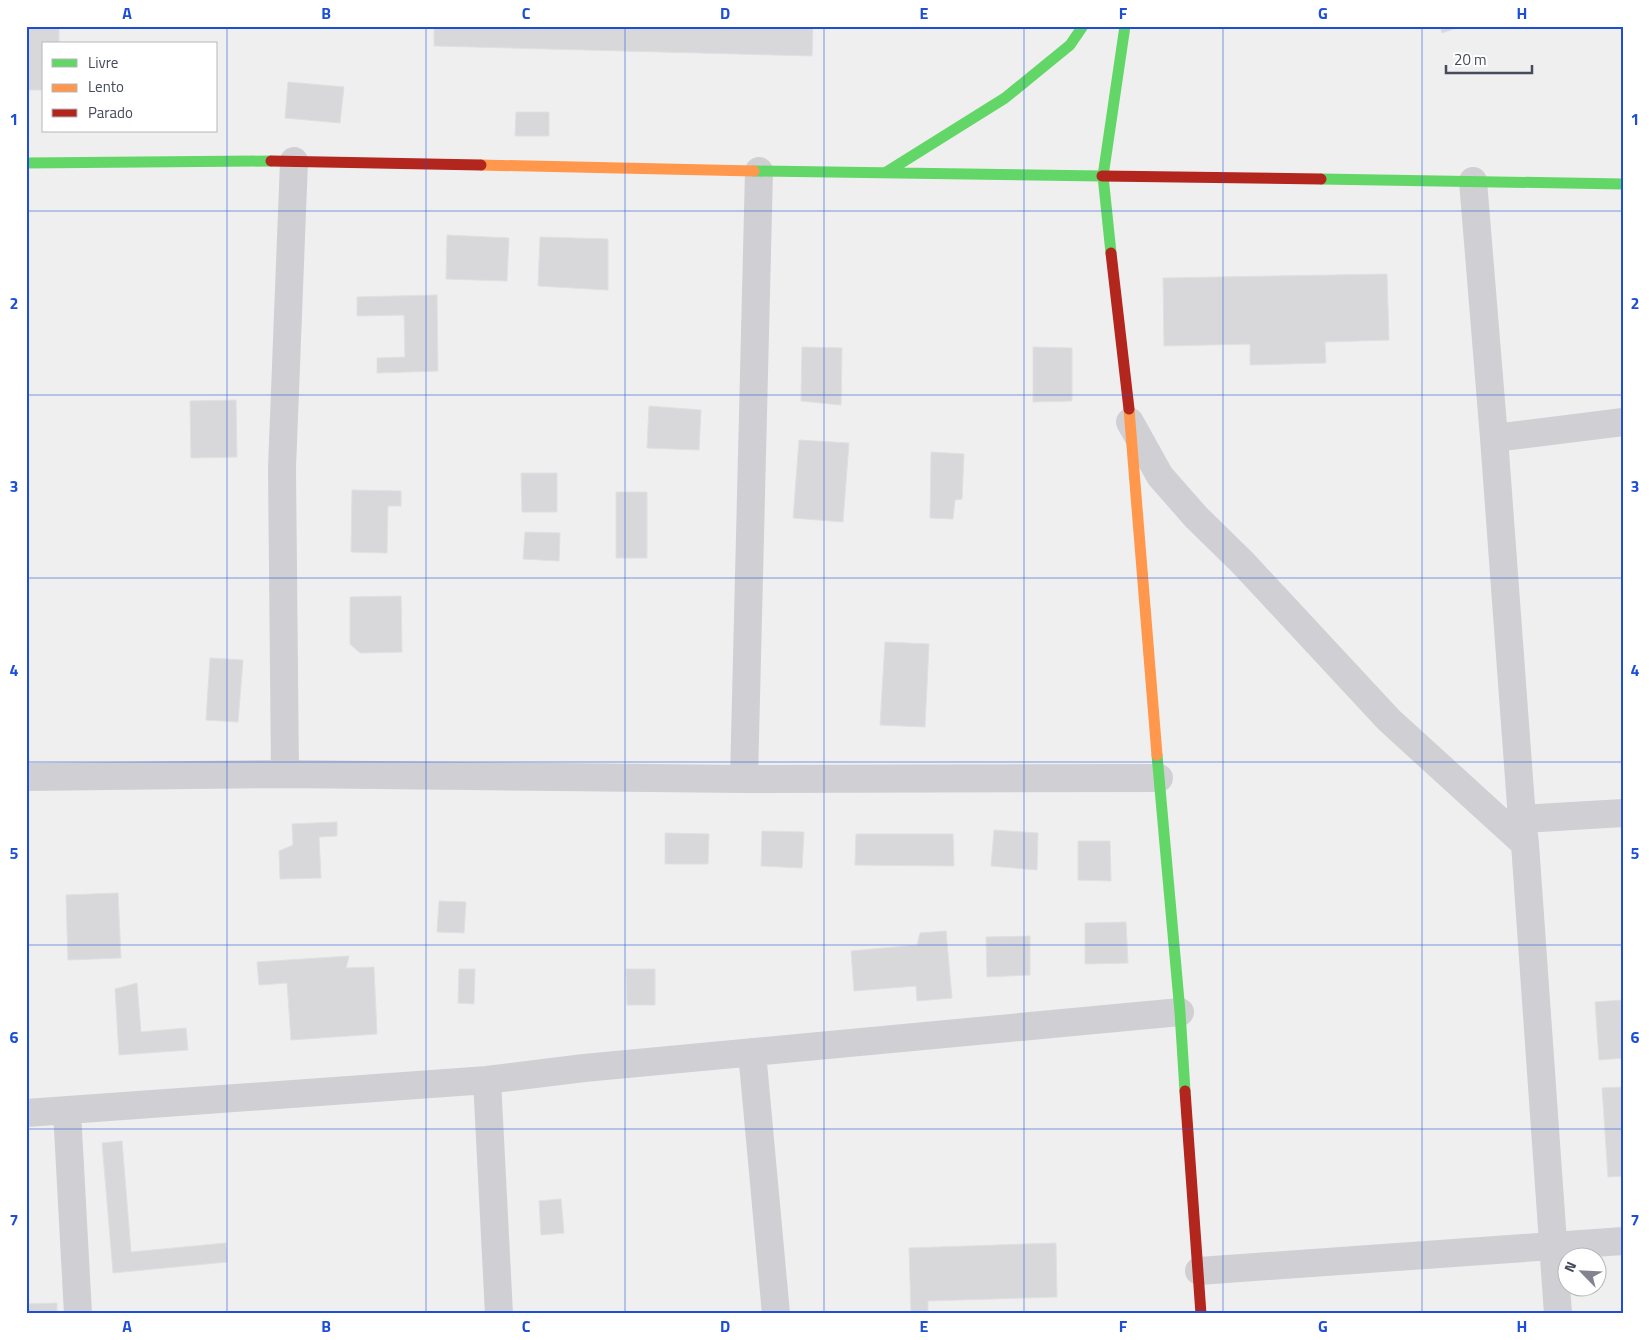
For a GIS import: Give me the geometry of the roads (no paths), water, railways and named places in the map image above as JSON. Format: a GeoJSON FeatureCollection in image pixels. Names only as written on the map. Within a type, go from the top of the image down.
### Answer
{"type":"FeatureCollection","features":[{"type":"Feature","properties":{"kind":"street"},"geometry":{"type":"LineString","coordinates":[[885,173],[1005,98],[1070,44],[1083,26]]}},
{"type":"Feature","properties":{"kind":"street"},"geometry":{"type":"LineString","coordinates":[[1125,26],[1103,176],[1130,422],[1180,1012],[1201,1314]]}},
{"type":"Feature","properties":{"kind":"street"},"geometry":{"type":"LineString","coordinates":[[285,774],[282,468],[294,161]]}},
{"type":"Feature","properties":{"kind":"street"},"geometry":{"type":"LineString","coordinates":[[26,163],[294,161],[758,171],[1473,180],[1623,184]]}},
{"type":"Feature","properties":{"kind":"street"},"geometry":{"type":"LineString","coordinates":[[744,779],[758,171]]}},
{"type":"Feature","properties":{"kind":"street"},"geometry":{"type":"LineString","coordinates":[[1473,180],[1494,438],[1558,1314]]}},
{"type":"Feature","properties":{"kind":"street"},"geometry":{"type":"LineString","coordinates":[[1130,422],[1160,476],[1196,517],[1243,563],[1389,720],[1523,832]]}},
{"type":"Feature","properties":{"kind":"street"},"geometry":{"type":"LineString","coordinates":[[1494,438],[1623,422]]}},
{"type":"Feature","properties":{"kind":"street"},"geometry":{"type":"LineString","coordinates":[[26,777],[285,774],[744,779],[1159,778]]}},
{"type":"Feature","properties":{"kind":"street"},"geometry":{"type":"LineString","coordinates":[[1523,832],[1623,813]]}},
{"type":"Feature","properties":{"kind":"street"},"geometry":{"type":"LineString","coordinates":[[26,1113],[68,1112],[487,1080],[584,1068],[1180,1012]]}},
{"type":"Feature","properties":{"kind":"street"},"geometry":{"type":"LineString","coordinates":[[752,1052],[776,1314]]}},
{"type":"Feature","properties":{"kind":"street"},"geometry":{"type":"LineString","coordinates":[[487,1080],[499,1314]]}},
{"type":"Feature","properties":{"kind":"street"},"geometry":{"type":"LineString","coordinates":[[68,1112],[78,1314]]}},
{"type":"Feature","properties":{"kind":"street"},"geometry":{"type":"LineString","coordinates":[[1199,1271],[1623,1241]]}}]}
